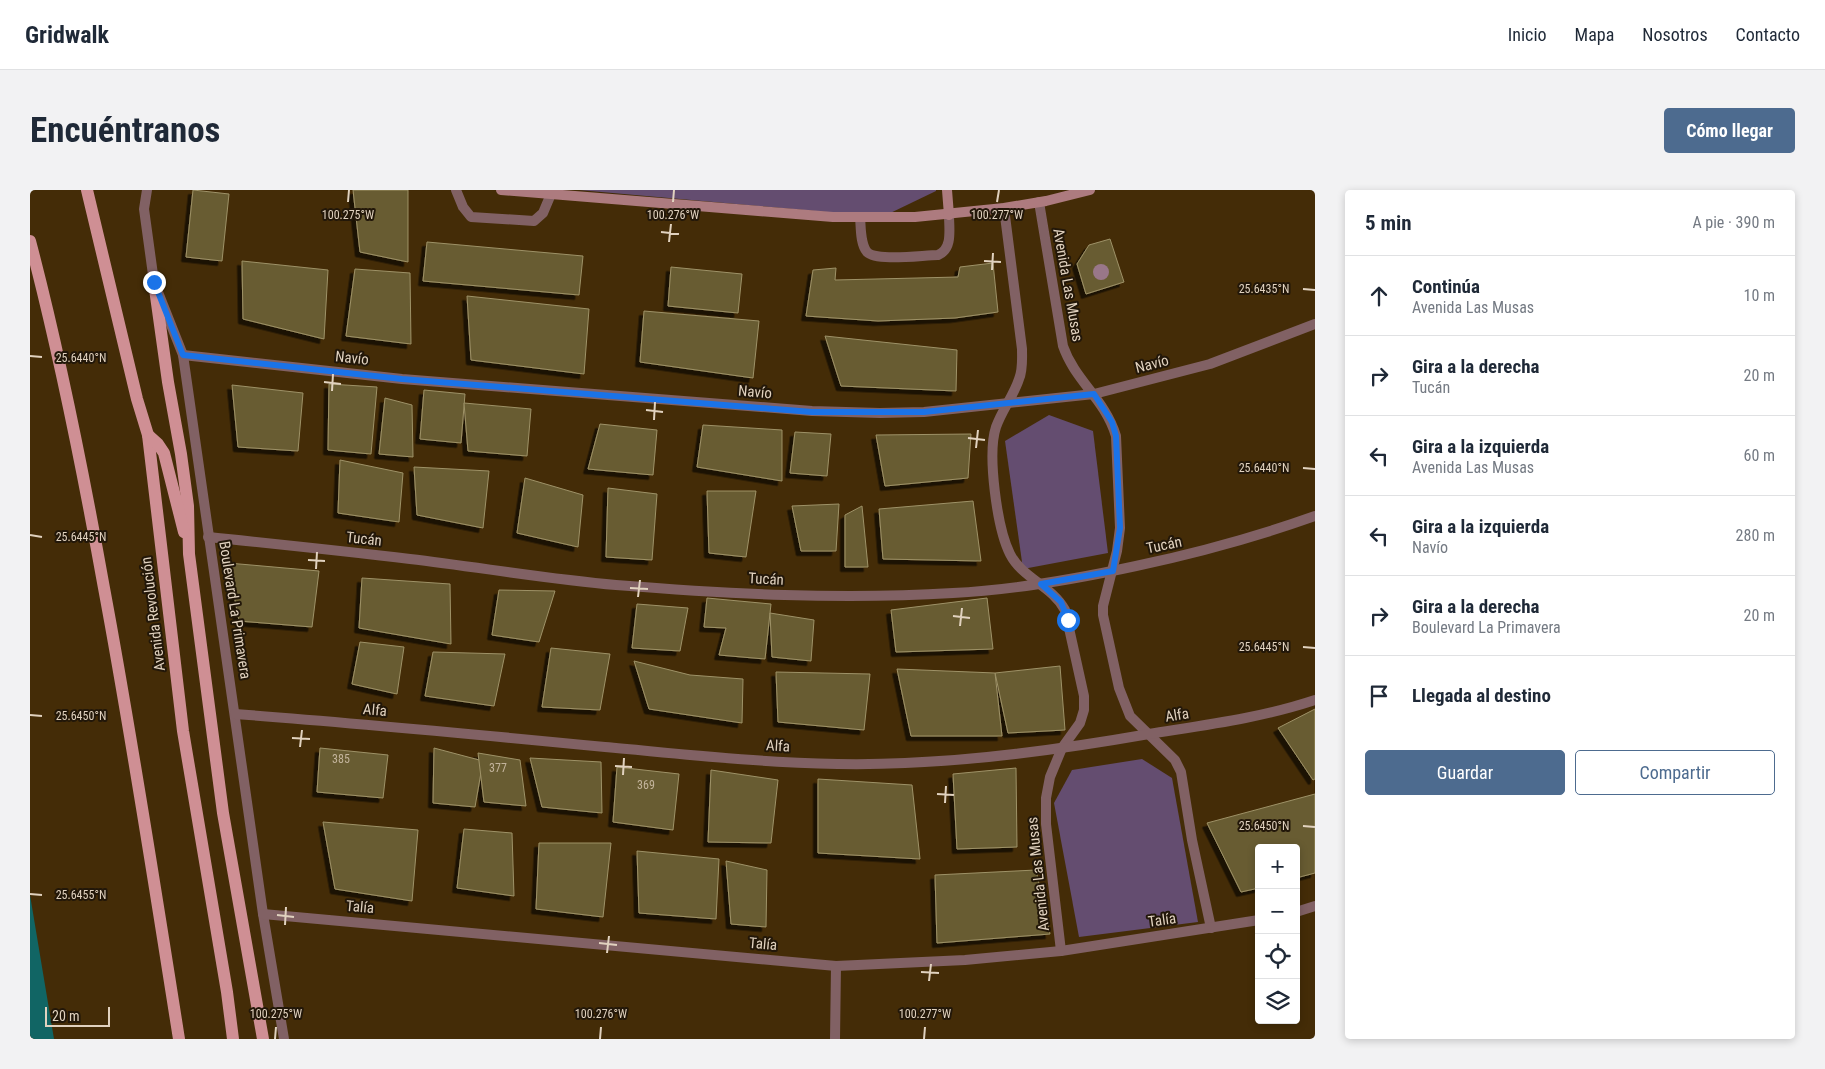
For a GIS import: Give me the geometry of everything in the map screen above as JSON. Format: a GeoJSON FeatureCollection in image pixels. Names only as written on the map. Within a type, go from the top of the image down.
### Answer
{"type":"FeatureCollection","features":[{"type":"Feature","properties":{"kind":"main road","name":"Avenida Revolución"},"geometry":{"type":"LineString","coordinates":[[87,190],[137,399],[148,435],[183,731],[227,992],[233,1039]]}},
{"type":"Feature","properties":{"kind":"main road"},"geometry":{"type":"LineString","coordinates":[[501,190],[796,214],[860,217],[949,215],[1039,202],[1089,190]]}},
{"type":"Feature","properties":{"kind":"main road"},"geometry":{"type":"LineString","coordinates":[[947,190],[949,215]]}},
{"type":"Feature","properties":{"kind":"main road"},"geometry":{"type":"LineString","coordinates":[[30,241],[45,298],[82,462],[132,741],[179,1039]]}},
{"type":"Feature","properties":{"kind":"main road"},"geometry":{"type":"LineString","coordinates":[[154,282],[188,506],[189,554]]}},
{"type":"Feature","properties":{"kind":"main road"},"geometry":{"type":"LineString","coordinates":[[148,435],[164,453],[189,554],[224,813],[262,1039]]}},
{"type":"Feature","properties":{"kind":"street","name":"Boulevard La Primavera"},"geometry":{"type":"LineString","coordinates":[[146,190],[144,209],[154,282],[183,355],[263,914],[284,1039]]}},
{"type":"Feature","properties":{"kind":"street"},"geometry":{"type":"LineString","coordinates":[[456,190],[463,207],[472,217],[534,221],[543,213],[551,194]]}},
{"type":"Feature","properties":{"kind":"street","name":"Avenida Las Musas"},"geometry":{"type":"LineString","coordinates":[[1039,202],[1063,346],[1075,372],[1094,394],[1112,422],[1116,436],[1120,528],[1113,571],[1103,606],[1103,615],[1119,688],[1130,716],[1175,760],[1181,772],[1192,840],[1211,928]]}},
{"type":"Feature","properties":{"kind":"street","name":"Avenida Las Musas"},"geometry":{"type":"LineString","coordinates":[[1004,208],[1022,349],[1022,367],[1019,380],[1006,404],[993,438],[992,453],[1001,527],[1014,561],[1061,602],[1065,610],[1084,696],[1084,710],[1080,723],[1062,748],[1050,777],[1048,791],[1046,824],[1061,951]]}},
{"type":"Feature","properties":{"kind":"street"},"geometry":{"type":"LineString","coordinates":[[860,217],[863,246],[868,253],[880,257],[938,255],[944,252],[948,247],[949,215]]}},
{"type":"Feature","properties":{"kind":"street","name":"Navío"},"geometry":{"type":"LineString","coordinates":[[183,355],[402,379],[812,412],[924,412],[1094,394],[1210,364],[1315,324]]}},
{"type":"Feature","properties":{"kind":"street","name":"Tucán"},"geometry":{"type":"LineString","coordinates":[[208,537],[409,558],[614,584],[767,594],[842,597],[897,596],[956,593],[1041,584],[1113,571],[1209,550],[1274,531],[1315,516]]}},
{"type":"Feature","properties":{"kind":"street","name":"Alfa"},"geometry":{"type":"LineString","coordinates":[[235,714],[354,723],[712,757],[832,764],[959,760],[1062,748],[1241,720],[1315,700]]}},
{"type":"Feature","properties":{"kind":"street"},"geometry":{"type":"LineString","coordinates":[[1300,911],[1315,906]]}},
{"type":"Feature","properties":{"kind":"street","name":"Talía"},"geometry":{"type":"LineString","coordinates":[[263,914],[836,966],[965,960],[1061,951],[1255,921]]}},
{"type":"Feature","properties":{"kind":"street"},"geometry":{"type":"LineString","coordinates":[[835,1039],[836,966]]}},
{"type":"Feature","properties":{"kind":"shaded area"},"geometry":{"type":"Polygon","coordinates":[[[579,190],[936,190],[936,191],[882,217],[579,190]]]}},
{"type":"Feature","properties":{"kind":"shaded area"},"geometry":{"type":"Polygon","coordinates":[[[1049,415],[1093,431],[1108,553],[1023,569],[1005,441],[1049,415]]]}},
{"type":"Feature","properties":{"kind":"shaded area"},"geometry":{"type":"Polygon","coordinates":[[[1142,759],[1172,778],[1198,922],[1079,937],[1054,803],[1072,770],[1142,759]]]}},
{"type":"Feature","properties":{"kind":"water"},"geometry":{"type":"Polygon","coordinates":[[[30,895],[54,1039],[30,1039],[30,895]]]}},
{"type":"Feature","properties":{"kind":"building"},"geometry":{"type":"Polygon","coordinates":[[[193,190],[229,194],[222,261],[186,257],[193,190]]]}},
{"type":"Feature","properties":{"kind":"building"},"geometry":{"type":"Polygon","coordinates":[[[353,190],[408,190],[408,262],[360,252],[353,190]]]}},
{"type":"Feature","properties":{"kind":"building"},"geometry":{"type":"Polygon","coordinates":[[[1110,239],[1124,282],[1086,294],[1077,264],[1089,245],[1110,239]]]}},
{"type":"Feature","properties":{"kind":"building"},"geometry":{"type":"Polygon","coordinates":[[[427,242],[583,256],[579,295],[423,281],[427,242]]]}},
{"type":"Feature","properties":{"kind":"building"},"geometry":{"type":"Polygon","coordinates":[[[242,261],[328,270],[324,339],[243,319],[242,261]]]}},
{"type":"Feature","properties":{"kind":"building"},"geometry":{"type":"Polygon","coordinates":[[[993,263],[998,312],[955,318],[878,321],[806,316],[813,270],[836,268],[835,280],[958,277],[960,267],[993,263]]]}},
{"type":"Feature","properties":{"kind":"building"},"geometry":{"type":"Polygon","coordinates":[[[671,267],[742,274],[738,313],[668,306],[671,267]]]}},
{"type":"Feature","properties":{"kind":"building"},"geometry":{"type":"Polygon","coordinates":[[[355,269],[410,273],[411,344],[346,336],[355,269]]]}},
{"type":"Feature","properties":{"kind":"building"},"geometry":{"type":"Polygon","coordinates":[[[467,296],[589,309],[584,374],[471,360],[467,296]]]}},
{"type":"Feature","properties":{"kind":"building"},"geometry":{"type":"Polygon","coordinates":[[[644,311],[759,321],[753,378],[640,362],[644,311]]]}},
{"type":"Feature","properties":{"kind":"building"},"geometry":{"type":"Polygon","coordinates":[[[825,336],[957,350],[956,391],[841,386],[825,336]]]}},
{"type":"Feature","properties":{"kind":"building"},"geometry":{"type":"Polygon","coordinates":[[[329,384],[377,387],[371,454],[328,450],[329,384]]]}},
{"type":"Feature","properties":{"kind":"building"},"geometry":{"type":"Polygon","coordinates":[[[232,385],[303,393],[298,451],[238,447],[232,385]]]}},
{"type":"Feature","properties":{"kind":"building"},"geometry":{"type":"Polygon","coordinates":[[[424,390],[465,394],[461,443],[420,439],[424,390]]]}},
{"type":"Feature","properties":{"kind":"building"},"geometry":{"type":"Polygon","coordinates":[[[385,398],[412,405],[413,457],[379,454],[385,398]]]}},
{"type":"Feature","properties":{"kind":"building"},"geometry":{"type":"Polygon","coordinates":[[[464,403],[531,409],[527,456],[468,451],[464,403]]]}},
{"type":"Feature","properties":{"kind":"building"},"geometry":{"type":"Polygon","coordinates":[[[600,424],[657,430],[653,475],[588,469],[600,424]]]}},
{"type":"Feature","properties":{"kind":"building"},"geometry":{"type":"Polygon","coordinates":[[[703,425],[782,430],[782,481],[697,467],[703,425]]]}},
{"type":"Feature","properties":{"kind":"building"},"geometry":{"type":"Polygon","coordinates":[[[795,432],[831,434],[827,476],[790,473],[795,432]]]}},
{"type":"Feature","properties":{"kind":"building"},"geometry":{"type":"Polygon","coordinates":[[[971,434],[968,478],[885,486],[876,435],[971,434]]]}},
{"type":"Feature","properties":{"kind":"building"},"geometry":{"type":"Polygon","coordinates":[[[340,460],[403,473],[399,522],[338,513],[340,460]]]}},
{"type":"Feature","properties":{"kind":"building"},"geometry":{"type":"Polygon","coordinates":[[[414,467],[489,471],[483,528],[417,515],[414,467]]]}},
{"type":"Feature","properties":{"kind":"building"},"geometry":{"type":"Polygon","coordinates":[[[525,478],[583,495],[578,547],[517,533],[525,478]]]}},
{"type":"Feature","properties":{"kind":"building"},"geometry":{"type":"Polygon","coordinates":[[[608,488],[657,494],[652,560],[606,557],[608,488]]]}},
{"type":"Feature","properties":{"kind":"building"},"geometry":{"type":"Polygon","coordinates":[[[707,491],[756,491],[746,557],[709,553],[707,491]]]}},
{"type":"Feature","properties":{"kind":"building"},"geometry":{"type":"Polygon","coordinates":[[[973,501],[981,561],[883,559],[879,509],[973,501]]]}},
{"type":"Feature","properties":{"kind":"building"},"geometry":{"type":"Polygon","coordinates":[[[839,504],[836,551],[801,551],[792,506],[839,504]]]}},
{"type":"Feature","properties":{"kind":"building"},"geometry":{"type":"Polygon","coordinates":[[[862,506],[868,567],[845,567],[845,515],[862,506]]]}},
{"type":"Feature","properties":{"kind":"building"},"geometry":{"type":"Polygon","coordinates":[[[228,563],[319,571],[312,627],[239,621],[228,563]]]}},
{"type":"Feature","properties":{"kind":"building"},"geometry":{"type":"Polygon","coordinates":[[[362,578],[450,584],[451,644],[359,628],[362,578]]]}},
{"type":"Feature","properties":{"kind":"building"},"geometry":{"type":"Polygon","coordinates":[[[499,590],[555,591],[539,642],[492,635],[499,590]]]}},
{"type":"Feature","properties":{"kind":"building"},"geometry":{"type":"Polygon","coordinates":[[[707,598],[771,604],[765,659],[719,655],[726,628],[704,627],[707,598]]]}},
{"type":"Feature","properties":{"kind":"building"},"geometry":{"type":"Polygon","coordinates":[[[987,598],[993,649],[896,652],[891,610],[987,598]]]}},
{"type":"Feature","properties":{"kind":"building"},"geometry":{"type":"Polygon","coordinates":[[[637,604],[688,608],[680,651],[632,648],[637,604]]]}},
{"type":"Feature","properties":{"kind":"building"},"geometry":{"type":"Polygon","coordinates":[[[770,613],[814,620],[811,661],[772,657],[770,613]]]}},
{"type":"Feature","properties":{"kind":"building"},"geometry":{"type":"Polygon","coordinates":[[[360,642],[404,647],[397,694],[352,684],[360,642]]]}},
{"type":"Feature","properties":{"kind":"building"},"geometry":{"type":"Polygon","coordinates":[[[551,648],[610,654],[600,710],[542,707],[551,648]]]}},
{"type":"Feature","properties":{"kind":"building"},"geometry":{"type":"Polygon","coordinates":[[[433,652],[505,654],[494,706],[425,696],[433,652]]]}},
{"type":"Feature","properties":{"kind":"building"},"geometry":{"type":"Polygon","coordinates":[[[634,661],[690,675],[743,679],[742,723],[649,709],[634,661]]]}},
{"type":"Feature","properties":{"kind":"building"},"geometry":{"type":"Polygon","coordinates":[[[1060,666],[1065,730],[1008,733],[995,673],[1060,666]]]}},
{"type":"Feature","properties":{"kind":"building"},"geometry":{"type":"Polygon","coordinates":[[[897,669],[995,673],[1002,736],[911,736],[897,669]]]}},
{"type":"Feature","properties":{"kind":"building"},"geometry":{"type":"Polygon","coordinates":[[[776,672],[870,674],[864,730],[778,722],[776,672]]]}},
{"type":"Feature","properties":{"kind":"building"},"geometry":{"type":"Polygon","coordinates":[[[1315,709],[1315,779],[1313,780],[1278,728],[1315,709]]]}},
{"type":"Feature","properties":{"kind":"building"},"geometry":{"type":"Polygon","coordinates":[[[320,748],[388,755],[383,798],[317,792],[320,748]]]}},
{"type":"Feature","properties":{"kind":"building"},"geometry":{"type":"Polygon","coordinates":[[[434,748],[483,761],[475,807],[433,803],[434,748]]]}},
{"type":"Feature","properties":{"kind":"building"},"geometry":{"type":"Polygon","coordinates":[[[478,753],[520,760],[526,806],[484,802],[478,753]]]}},
{"type":"Feature","properties":{"kind":"building"},"geometry":{"type":"Polygon","coordinates":[[[530,758],[601,762],[602,813],[542,807],[530,758]]]}},
{"type":"Feature","properties":{"kind":"building"},"geometry":{"type":"Polygon","coordinates":[[[617,767],[679,774],[673,830],[613,822],[617,767]]]}},
{"type":"Feature","properties":{"kind":"building"},"geometry":{"type":"Polygon","coordinates":[[[1016,768],[1017,847],[957,849],[953,774],[1016,768]]]}},
{"type":"Feature","properties":{"kind":"building"},"geometry":{"type":"Polygon","coordinates":[[[711,770],[778,780],[771,843],[708,842],[711,770]]]}},
{"type":"Feature","properties":{"kind":"building"},"geometry":{"type":"Polygon","coordinates":[[[818,779],[912,785],[920,859],[818,853],[818,779]]]}},
{"type":"Feature","properties":{"kind":"building"},"geometry":{"type":"Polygon","coordinates":[[[1315,794],[1315,873],[1300,877],[1300,844],[1255,844],[1255,889],[1241,892],[1207,823],[1315,794]]]}},
{"type":"Feature","properties":{"kind":"building"},"geometry":{"type":"Polygon","coordinates":[[[323,822],[418,830],[412,901],[335,889],[323,822]]]}},
{"type":"Feature","properties":{"kind":"building"},"geometry":{"type":"Polygon","coordinates":[[[464,829],[512,833],[514,896],[457,888],[464,829]]]}},
{"type":"Feature","properties":{"kind":"building"},"geometry":{"type":"Polygon","coordinates":[[[539,843],[611,843],[603,917],[536,909],[539,843]]]}},
{"type":"Feature","properties":{"kind":"building"},"geometry":{"type":"Polygon","coordinates":[[[637,851],[719,859],[716,919],[639,913],[637,851]]]}},
{"type":"Feature","properties":{"kind":"building"},"geometry":{"type":"Polygon","coordinates":[[[726,861],[767,870],[766,927],[731,924],[726,861]]]}},
{"type":"Feature","properties":{"kind":"building"},"geometry":{"type":"Polygon","coordinates":[[[1036,870],[1050,934],[937,943],[935,875],[1036,870]]]}},
{"type":"Feature","properties":{"kind":"route"},"geometry":{"type":"LineString","coordinates":[[154,282],[183,355],[402,379],[812,412],[924,412],[1094,394],[1112,422],[1116,436],[1120,528],[1113,571],[1041,584],[1061,602],[1068,620]]}}]}
